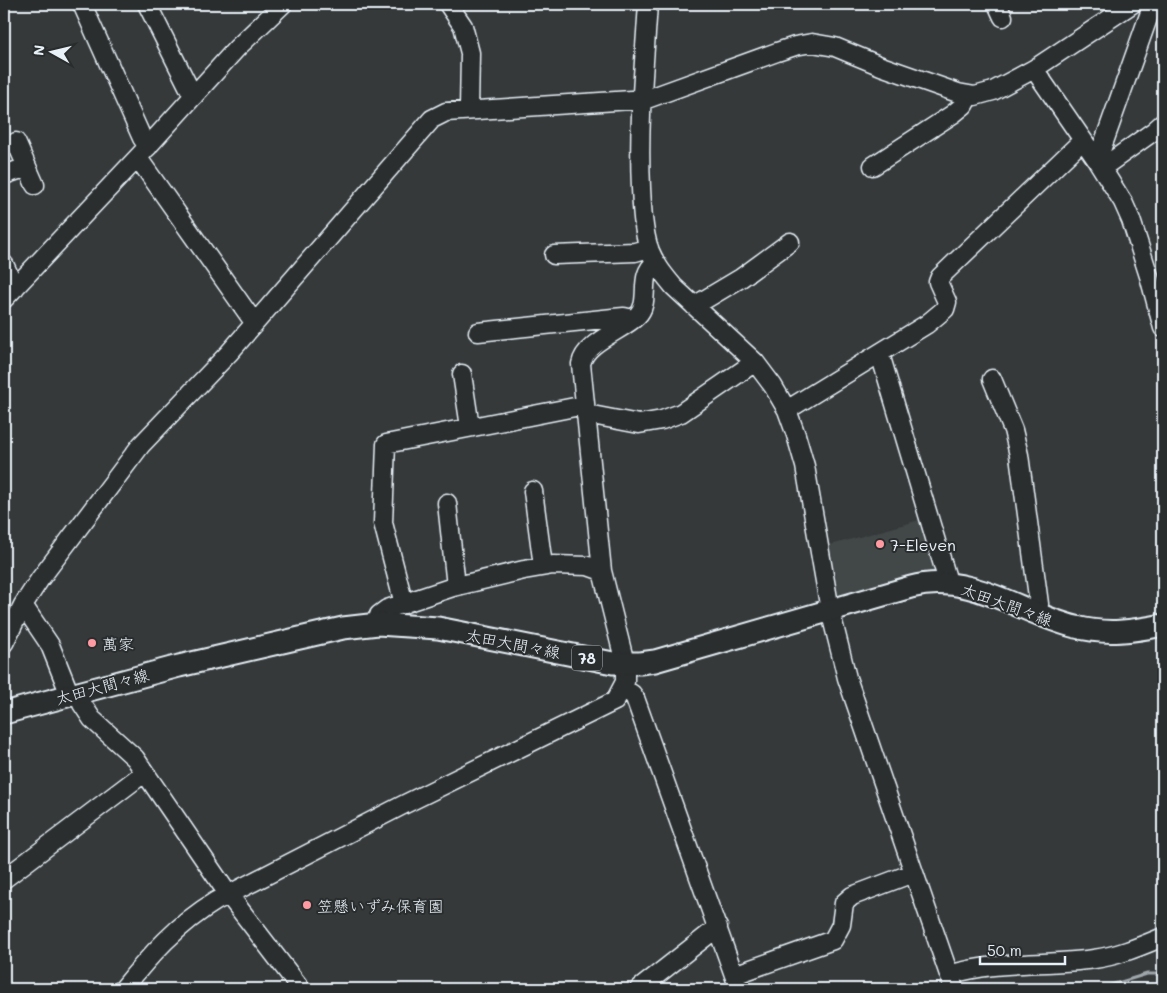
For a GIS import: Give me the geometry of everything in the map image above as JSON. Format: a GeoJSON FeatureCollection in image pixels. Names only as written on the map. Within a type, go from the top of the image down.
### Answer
{"type":"FeatureCollection","features":[{"type":"Feature","properties":{"kind":"main road","name":"太田大間々線"},"geometry":{"type":"LineString","coordinates":[[4,713],[178,666],[324,633],[378,624],[438,628],[613,663],[655,661],[922,584],[945,584],[981,591],[1056,622],[1075,627],[1100,631],[1131,631],[1163,625]]}},
{"type":"Feature","properties":{"kind":"street"},"geometry":{"type":"LineString","coordinates":[[82,4],[142,138],[142,152],[251,318],[256,322]]}},
{"type":"Feature","properties":{"kind":"street"},"geometry":{"type":"LineString","coordinates":[[147,4],[194,96]]}},
{"type":"Feature","properties":{"kind":"street"},"geometry":{"type":"LineString","coordinates":[[9,293],[243,42],[283,4]]}},
{"type":"Feature","properties":{"kind":"street"},"geometry":{"type":"LineString","coordinates":[[448,4],[463,26],[470,53],[469,110]]}},
{"type":"Feature","properties":{"kind":"street"},"geometry":{"type":"LineString","coordinates":[[648,4],[640,163],[644,224],[652,255],[674,287],[754,362],[787,410],[803,458],[830,610],[847,678],[951,982],[993,966],[1096,959],[1126,951],[1163,937]]}},
{"type":"Feature","properties":{"kind":"street"},"geometry":{"type":"LineString","coordinates":[[4,643],[23,605],[40,579],[140,445],[256,322],[432,119],[446,112],[642,100],[795,46],[812,43],[836,47],[881,66],[969,96],[987,94],[1034,69],[1132,4]]}},
{"type":"Feature","properties":{"kind":"street"},"geometry":{"type":"LineString","coordinates":[[1099,164],[1100,153],[1153,4]]}},
{"type":"Feature","properties":{"kind":"street"},"geometry":{"type":"LineString","coordinates":[[1034,69],[1123,202],[1131,220],[1162,317]]}},
{"type":"Feature","properties":{"kind":"street"},"geometry":{"type":"LineString","coordinates":[[873,166],[964,106],[969,96]]}},
{"type":"Feature","properties":{"kind":"street"},"geometry":{"type":"LineString","coordinates":[[1099,164],[1154,131],[1163,123]]}},
{"type":"Feature","properties":{"kind":"street"},"geometry":{"type":"LineString","coordinates":[[787,410],[927,324],[945,309],[947,302],[938,282],[940,277],[1083,140]]}},
{"type":"Feature","properties":{"kind":"street"},"geometry":{"type":"LineString","coordinates":[[16,142],[35,185]]}},
{"type":"Feature","properties":{"kind":"street"},"geometry":{"type":"LineString","coordinates":[[4,175],[27,167]]}},
{"type":"Feature","properties":{"kind":"street"},"geometry":{"type":"LineString","coordinates":[[694,306],[741,278],[790,242]]}},
{"type":"Feature","properties":{"kind":"street"},"geometry":{"type":"LineString","coordinates":[[554,255],[635,252],[652,255]]}},
{"type":"Feature","properties":{"kind":"street"},"geometry":{"type":"LineString","coordinates":[[123,989],[152,954],[179,927],[228,894],[616,700],[623,688],[625,663],[602,570],[585,410],[582,359],[591,348],[639,315],[642,310],[646,274],[652,255]]}},
{"type":"Feature","properties":{"kind":"street"},"geometry":{"type":"LineString","coordinates":[[4,264],[9,293]]}},
{"type":"Feature","properties":{"kind":"street"},"geometry":{"type":"LineString","coordinates":[[478,332],[624,317],[633,319]]}},
{"type":"Feature","properties":{"kind":"street"},"geometry":{"type":"LineString","coordinates":[[880,354],[946,574],[945,584]]}},
{"type":"Feature","properties":{"kind":"street"},"geometry":{"type":"LineString","coordinates":[[404,604],[384,523],[386,444],[470,427],[585,410],[592,415],[639,424],[662,420],[681,412],[754,362]]}},
{"type":"Feature","properties":{"kind":"street"},"geometry":{"type":"LineString","coordinates":[[462,374],[470,427]]}},
{"type":"Feature","properties":{"kind":"street"},"geometry":{"type":"LineString","coordinates":[[992,379],[1013,430],[1020,455],[1039,604],[1038,613]]}},
{"type":"Feature","properties":{"kind":"street"},"geometry":{"type":"LineString","coordinates":[[533,491],[543,566]]}},
{"type":"Feature","properties":{"kind":"street"},"geometry":{"type":"LineString","coordinates":[[447,503],[456,586]]}},
{"type":"Feature","properties":{"kind":"street"},"geometry":{"type":"LineString","coordinates":[[378,624],[379,615],[382,613],[456,586],[553,564],[588,566],[602,570]]}},
{"type":"Feature","properties":{"kind":"street"},"geometry":{"type":"LineString","coordinates":[[23,605],[50,645],[74,694],[92,719],[134,758],[228,894],[301,989]]}},
{"type":"Feature","properties":{"kind":"street"},"geometry":{"type":"LineString","coordinates":[[623,688],[635,698],[737,982],[833,940],[841,924],[844,903],[852,896],[913,873]]}},
{"type":"Feature","properties":{"kind":"street"},"geometry":{"type":"LineString","coordinates":[[4,879],[144,772]]}},
{"type":"Feature","properties":{"kind":"street"},"geometry":{"type":"LineString","coordinates":[[639,989],[718,927]]}},
{"type":"Feature","properties":{"kind":"shaded area"},"geometry":{"type":"Polygon","coordinates":[[[923,519],[938,570],[934,576],[843,599],[837,596],[827,546],[923,519]]]}},
{"type":"Feature","properties":{"kind":"waterway"},"geometry":{"type":"LineString","coordinates":[[1098,989],[1147,974],[1163,974]]}},
{"type":"Feature","properties":{"kind":"place","name":"7-Eleven"},"geometry":{"type":"Point","coordinates":[880,544]}},
{"type":"Feature","properties":{"kind":"place","name":"萬家"},"geometry":{"type":"Point","coordinates":[92,643]}},
{"type":"Feature","properties":{"kind":"place","name":"笠懸いずみ保育園"},"geometry":{"type":"Point","coordinates":[307,905]}}]}
